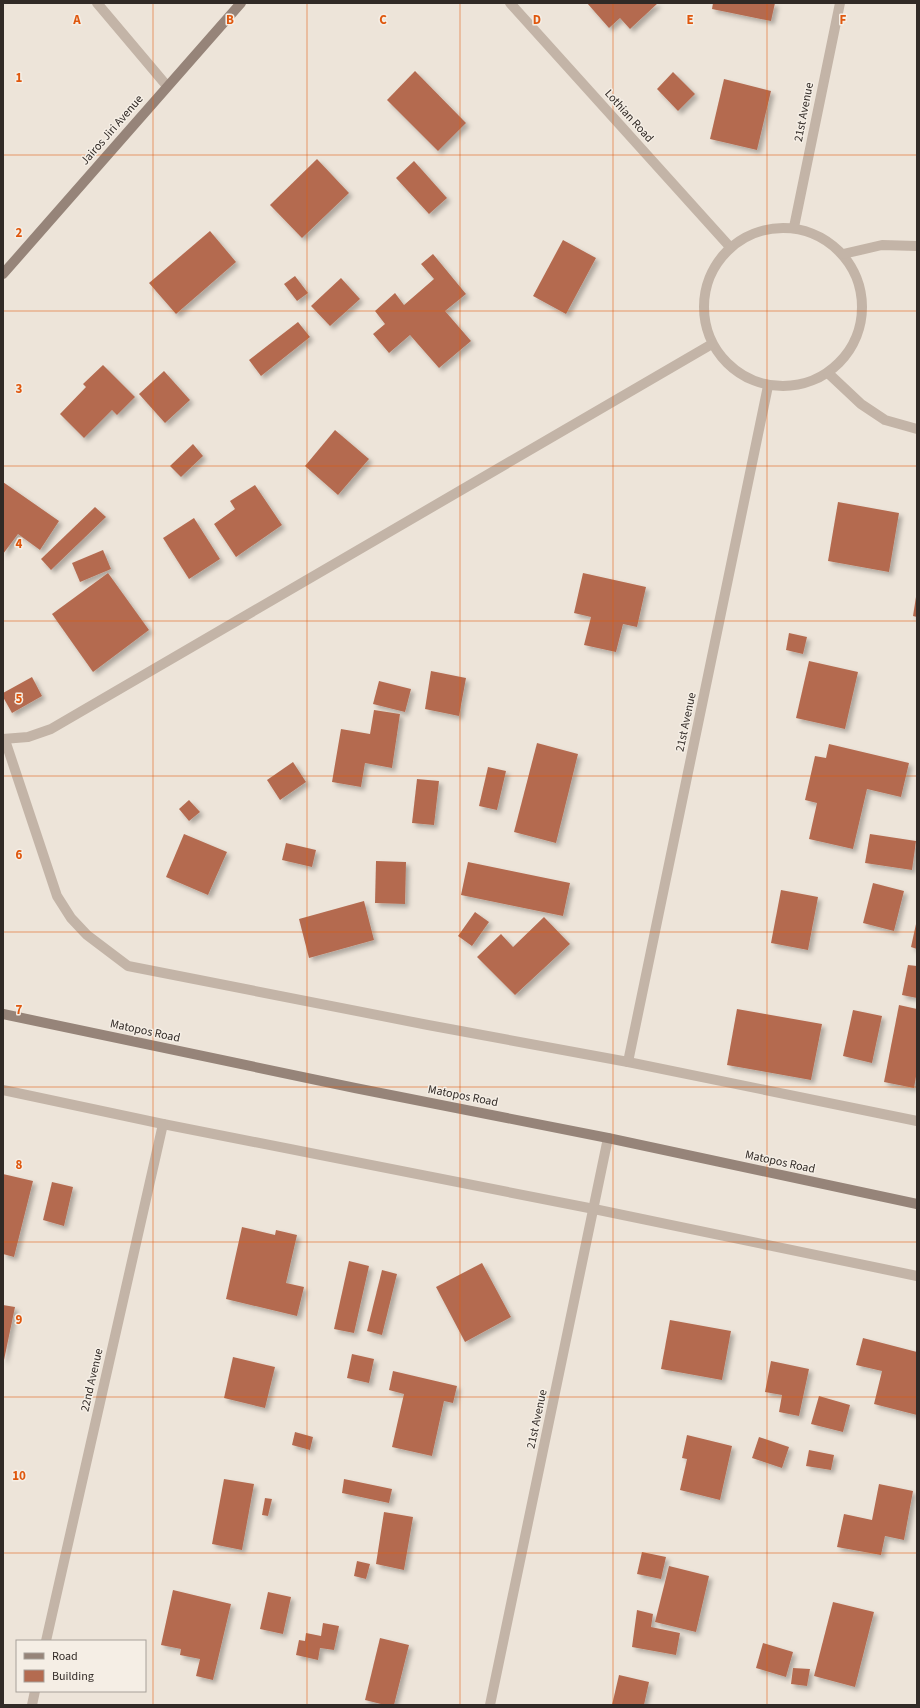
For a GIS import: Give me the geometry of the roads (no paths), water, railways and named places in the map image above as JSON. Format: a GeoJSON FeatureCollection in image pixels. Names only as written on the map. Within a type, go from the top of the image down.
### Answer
{"type":"FeatureCollection","features":[{"type":"Feature","properties":{"kind":"main road","name":"Jairos Jiri Avenue"},"geometry":{"type":"LineString","coordinates":[[3,274],[241,3]]}},
{"type":"Feature","properties":{"kind":"main road","name":"Matopos Road"},"geometry":{"type":"LineString","coordinates":[[3,1014],[348,1087],[608,1138],[917,1204]]}},
{"type":"Feature","properties":{"kind":"street"},"geometry":{"type":"LineString","coordinates":[[97,3],[167,86]]}},
{"type":"Feature","properties":{"kind":"street","name":"Lothian Road"},"geometry":{"type":"LineString","coordinates":[[510,3],[730,247]]}},
{"type":"Feature","properties":{"kind":"street","name":"21st Avenue"},"geometry":{"type":"LineString","coordinates":[[794,227],[840,3]]}},
{"type":"Feature","properties":{"kind":"street"},"geometry":{"type":"LineString","coordinates":[[794,227],[821,236],[843,254],[855,272],[862,294],[862,316],[856,338],[845,358],[828,373],[810,382],[789,387],[768,386],[735,371],[712,344],[704,318],[704,292],[713,267],[730,247],[760,230],[794,227]]}},
{"type":"Feature","properties":{"kind":"street"},"geometry":{"type":"LineString","coordinates":[[843,254],[882,245],[917,246]]}},
{"type":"Feature","properties":{"kind":"street"},"geometry":{"type":"LineString","coordinates":[[712,344],[51,729],[28,737],[4,739],[57,896],[71,918],[87,935],[128,966],[428,1025],[628,1062],[917,1121]]}},
{"type":"Feature","properties":{"kind":"street"},"geometry":{"type":"LineString","coordinates":[[828,373],[861,404],[885,420],[917,429]]}},
{"type":"Feature","properties":{"kind":"street","name":"21st Avenue"},"geometry":{"type":"LineString","coordinates":[[628,1062],[768,386]]}},
{"type":"Feature","properties":{"kind":"street"},"geometry":{"type":"LineString","coordinates":[[3,1090],[163,1124],[594,1209],[917,1276]]}},
{"type":"Feature","properties":{"kind":"street","name":"22nd Avenue"},"geometry":{"type":"LineString","coordinates":[[46,1640],[163,1124]]}},
{"type":"Feature","properties":{"kind":"street","name":"21st Avenue"},"geometry":{"type":"LineString","coordinates":[[490,1705],[608,1138]]}},
{"type":"Feature","properties":{"kind":"street"},"geometry":{"type":"LineString","coordinates":[[32,1705],[35,1692]]}}]}
